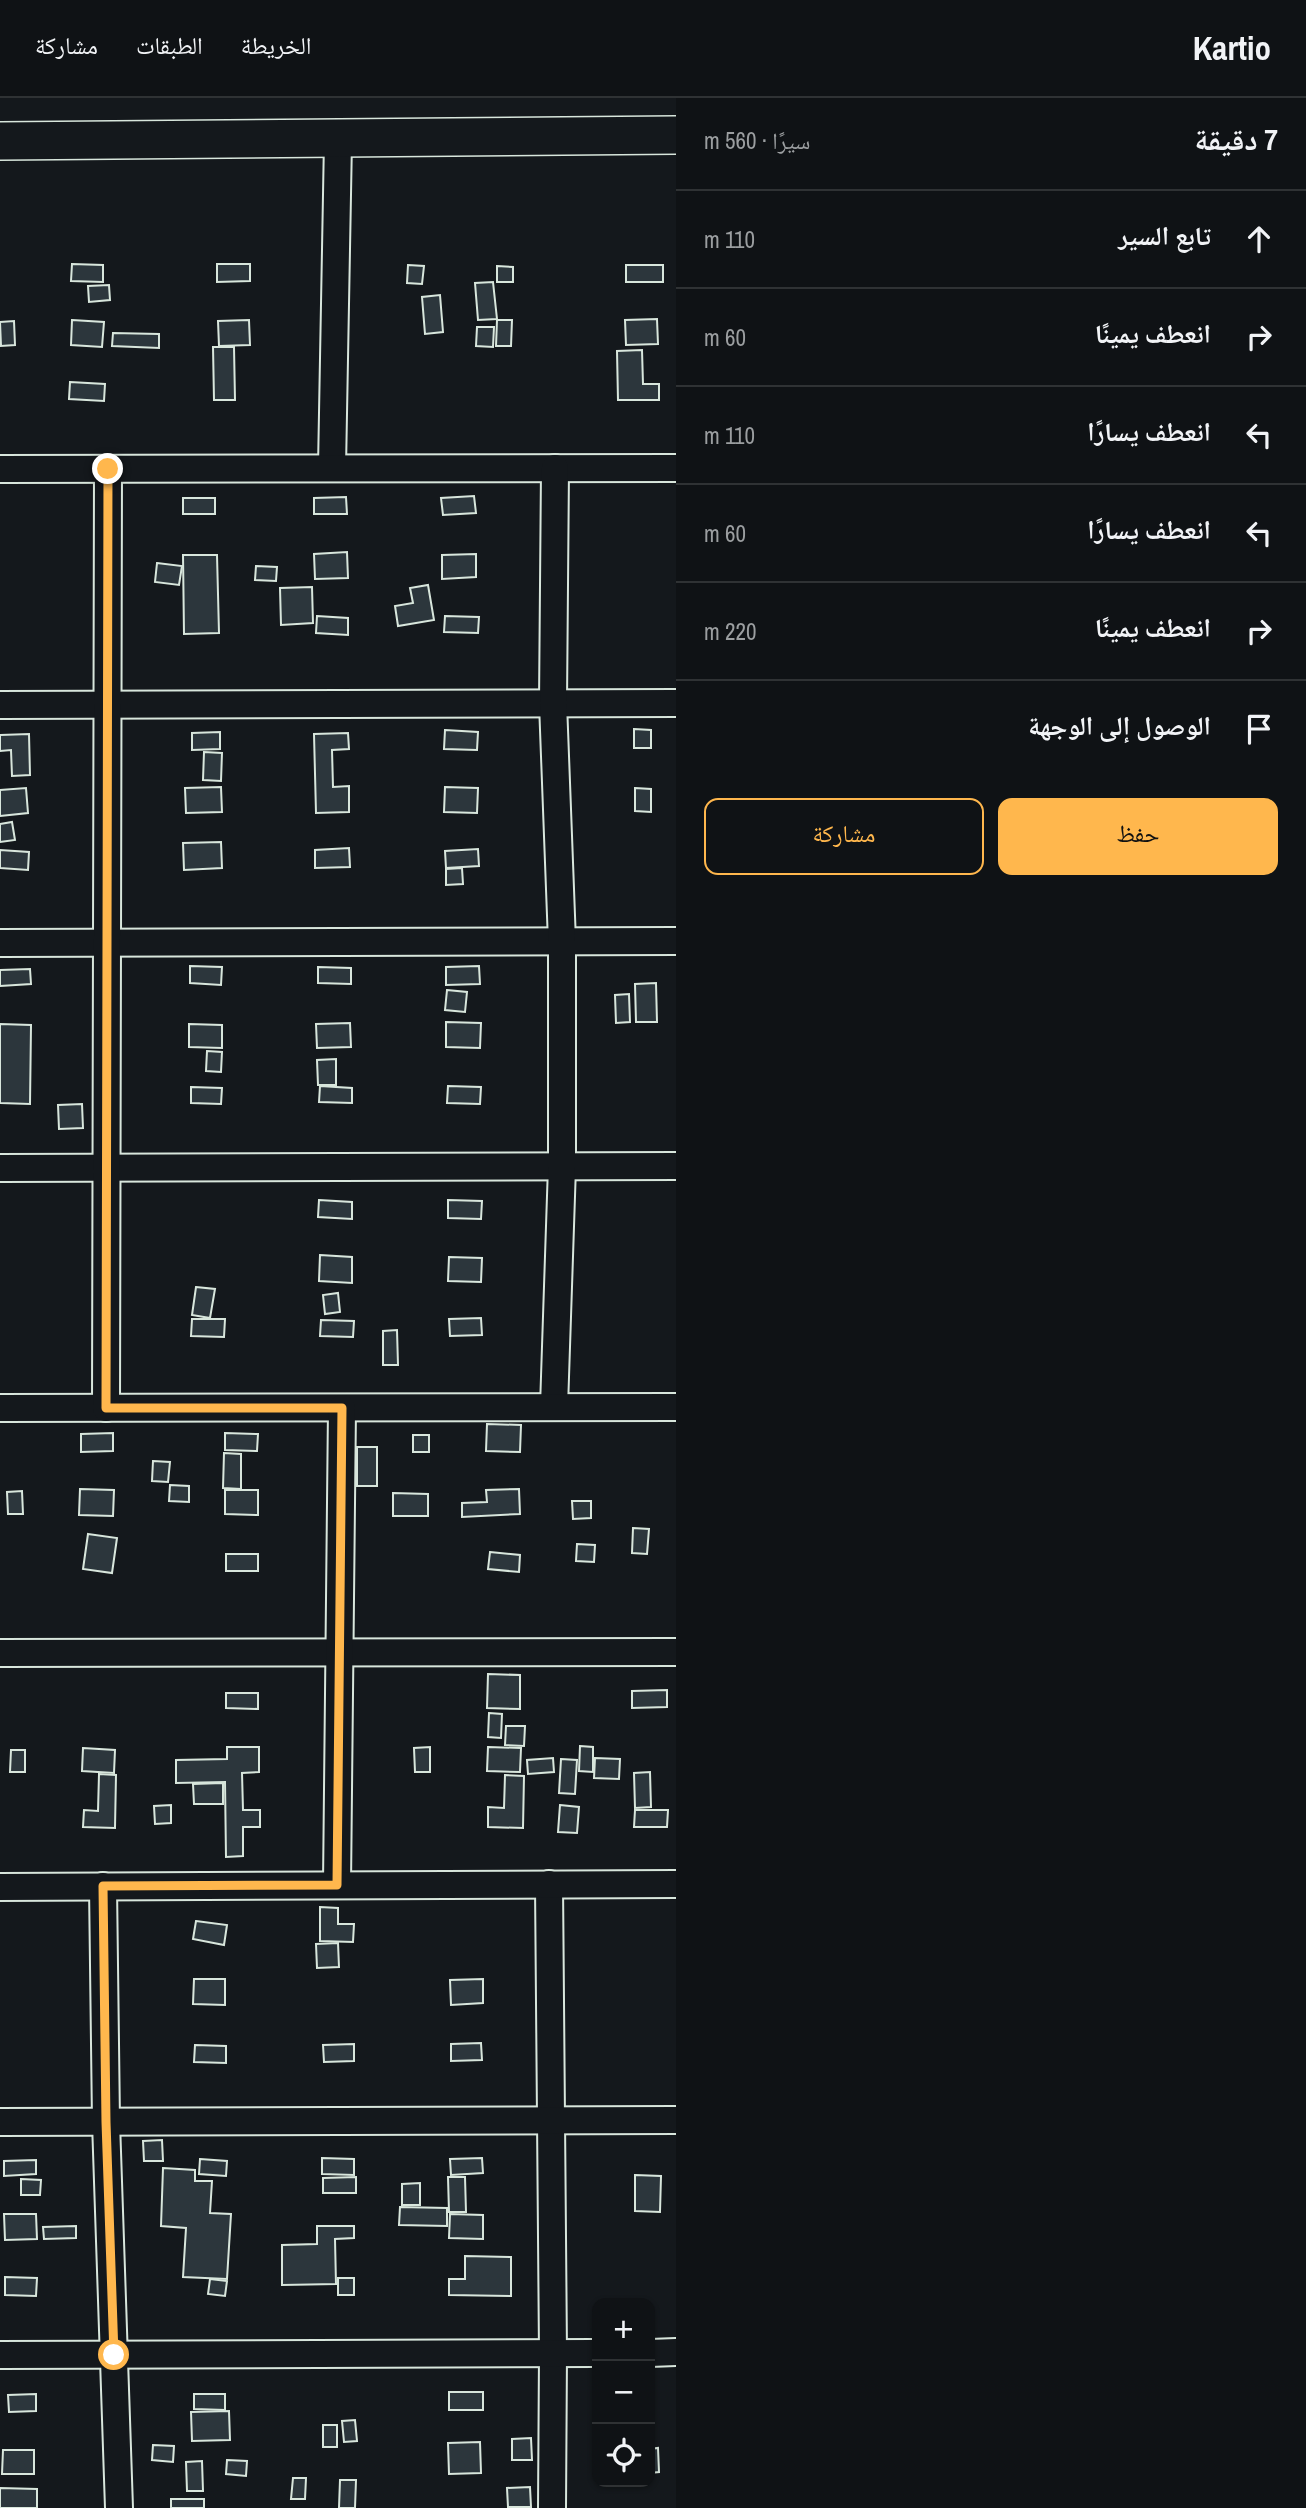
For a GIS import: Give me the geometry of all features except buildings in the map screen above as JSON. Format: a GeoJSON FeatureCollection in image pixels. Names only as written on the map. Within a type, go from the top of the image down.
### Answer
{"type":"FeatureCollection","features":[{"type":"Feature","properties":{"kind":"street"},"geometry":{"type":"LineString","coordinates":[[0,141],[676,135]]}},
{"type":"Feature","properties":{"kind":"street"},"geometry":{"type":"LineString","coordinates":[[332,468],[338,139]]}},
{"type":"Feature","properties":{"kind":"street"},"geometry":{"type":"LineString","coordinates":[[554,1407],[562,1166],[562,942],[553,703],[555,468]]}},
{"type":"Feature","properties":{"kind":"street"},"geometry":{"type":"LineString","coordinates":[[0,469],[676,468]]}},
{"type":"Feature","properties":{"kind":"street"},"geometry":{"type":"LineString","coordinates":[[106,1408],[108,469]]}},
{"type":"Feature","properties":{"kind":"street"},"geometry":{"type":"LineString","coordinates":[[0,705],[676,703]]}},
{"type":"Feature","properties":{"kind":"street"},"geometry":{"type":"LineString","coordinates":[[0,943],[676,942]]}},
{"type":"Feature","properties":{"kind":"street"},"geometry":{"type":"LineString","coordinates":[[0,1168],[676,1166]]}},
{"type":"Feature","properties":{"kind":"street"},"geometry":{"type":"LineString","coordinates":[[0,1408],[676,1407]]}},
{"type":"Feature","properties":{"kind":"street"},"geometry":{"type":"LineString","coordinates":[[337,1885],[342,1408]]}},
{"type":"Feature","properties":{"kind":"street"},"geometry":{"type":"LineString","coordinates":[[0,1653],[676,1652]]}},
{"type":"Feature","properties":{"kind":"street"},"geometry":{"type":"LineString","coordinates":[[549,1884],[552,2508]]}},
{"type":"Feature","properties":{"kind":"street"},"geometry":{"type":"LineString","coordinates":[[0,1887],[676,1884]]}},
{"type":"Feature","properties":{"kind":"street"},"geometry":{"type":"LineString","coordinates":[[103,1886],[106,2122],[119,2508]]}},
{"type":"Feature","properties":{"kind":"street"},"geometry":{"type":"LineString","coordinates":[[0,2122],[676,2120]]}},
{"type":"Feature","properties":{"kind":"street"},"geometry":{"type":"LineString","coordinates":[[655,2353],[676,2352]]}},
{"type":"Feature","properties":{"kind":"street"},"geometry":{"type":"LineString","coordinates":[[0,2355],[592,2353]]}},
{"type":"Feature","properties":{"kind":"route"},"geometry":{"type":"LineString","coordinates":[[108,469],[106,1408],[342,1408],[337,1885],[103,1886],[106,2122],[114,2355]]}}]}
